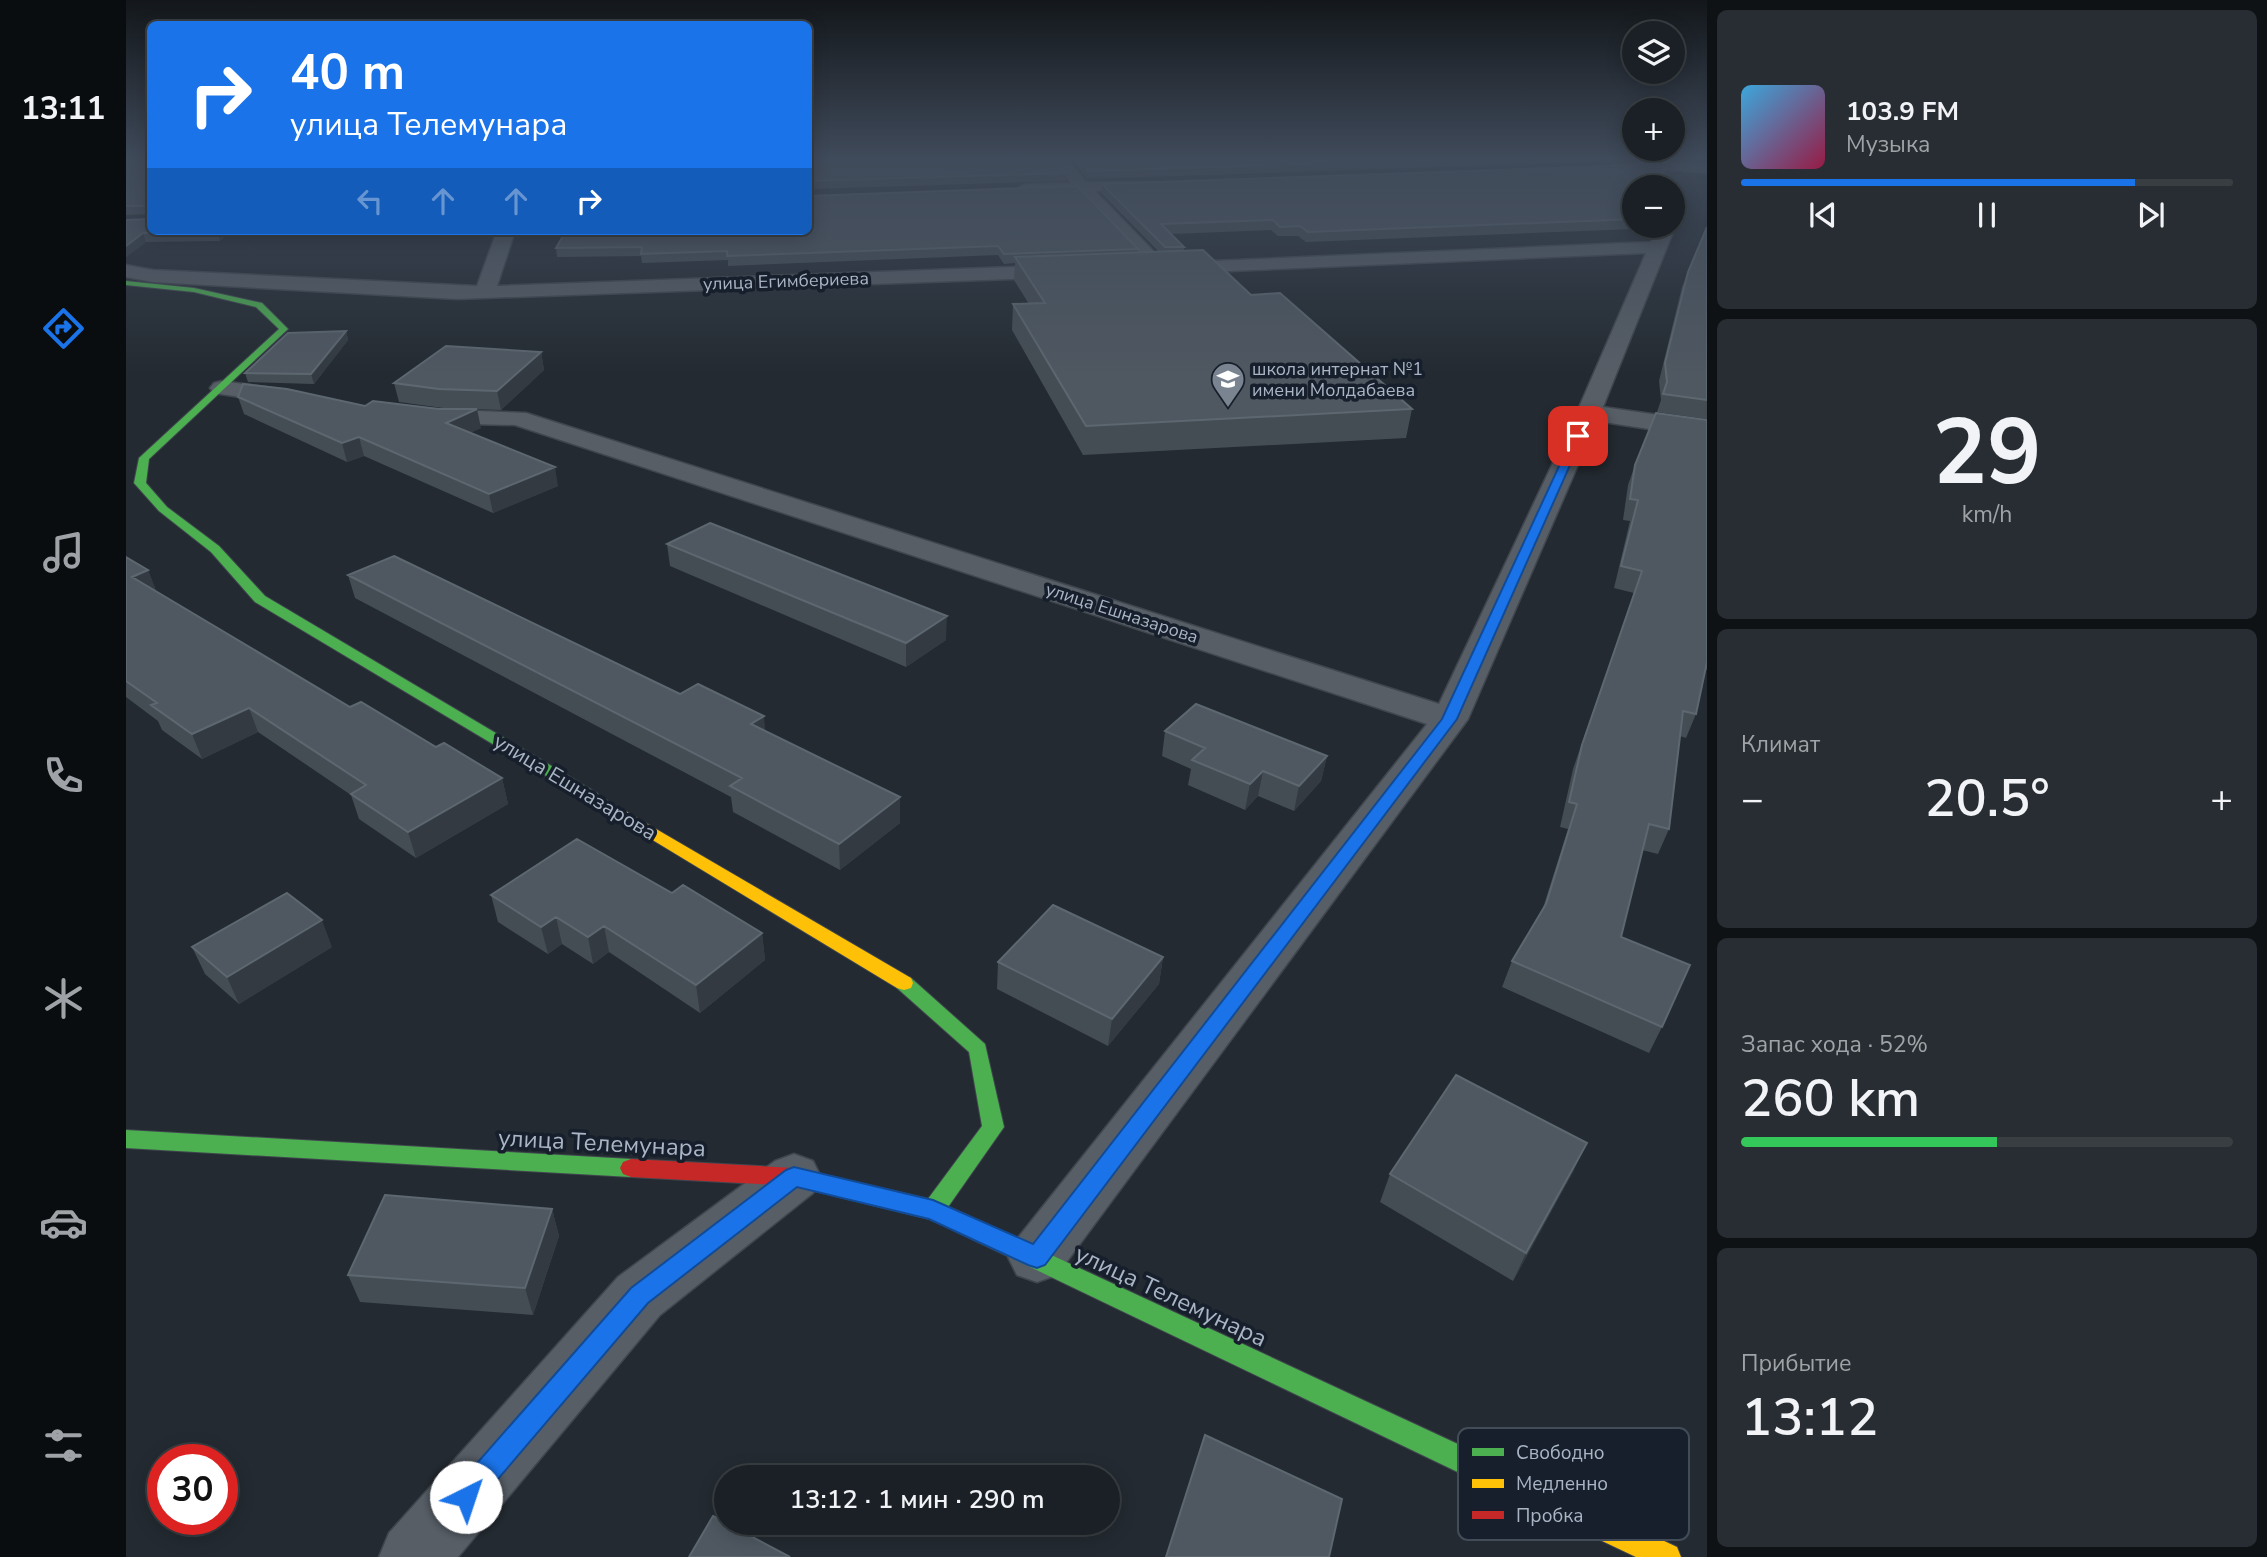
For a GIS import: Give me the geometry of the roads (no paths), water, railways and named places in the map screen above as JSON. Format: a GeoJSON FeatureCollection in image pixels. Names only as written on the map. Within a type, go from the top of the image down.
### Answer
{"type":"FeatureCollection","features":[{"type":"Feature","properties":{"kind":"street"},"geometry":{"type":"LineString","coordinates":[[1123,230],[1160,268]]}},
{"type":"Feature","properties":{"kind":"street"},"geometry":{"type":"LineString","coordinates":[[485,292],[505,235]]}},
{"type":"Feature","properties":{"kind":"street"},"geometry":{"type":"LineString","coordinates":[[1133,269],[1646,238]]}},
{"type":"Feature","properties":{"kind":"street"},"geometry":{"type":"LineString","coordinates":[[1037,1257],[1450,719],[1589,412],[1662,238]]}},
{"type":"Feature","properties":{"kind":"street","name":"улица Егимбериева"},"geometry":{"type":"LineString","coordinates":[[126,271],[191,278],[457,293],[1091,270]]}},
{"type":"Feature","properties":{"kind":"street","name":"улица Ешназарова"},"geometry":{"type":"LineString","coordinates":[[126,283],[191,278]]}},
{"type":"Feature","properties":{"kind":"street","name":"улица Ешназарова"},"geometry":{"type":"LineString","coordinates":[[126,283],[194,290],[259,305],[285,329],[144,458],[140,483],[163,509],[215,549],[260,599],[904,983],[978,1049],[993,1127],[933,1210]]}},
{"type":"Feature","properties":{"kind":"street"},"geometry":{"type":"LineString","coordinates":[[222,388],[319,401]]}},
{"type":"Feature","properties":{"kind":"street","name":"улица Ешназарова"},"geometry":{"type":"LineString","coordinates":[[402,412],[443,418],[517,418],[1450,719]]}},
{"type":"Feature","properties":{"kind":"street"},"geometry":{"type":"LineString","coordinates":[[1589,412],[1707,430]]}},
{"type":"Feature","properties":{"kind":"street","name":"улица Телемунара"},"geometry":{"type":"LineString","coordinates":[[126,1139],[794,1177],[933,1210],[1458,1457]]}},
{"type":"Feature","properties":{"kind":"street"},"geometry":{"type":"LineString","coordinates":[[413,1557],[639,1296],[794,1177]]}},
{"type":"Feature","properties":{"kind":"street","name":"улица Телемунара"},"geometry":{"type":"LineString","coordinates":[[1631,1540],[1667,1557]]}},
{"type":"Feature","properties":{"kind":"place","name":"школа интернат №1 имени Молдабаева"},"geometry":{"type":"Point","coordinates":[1228,409]}}]}
